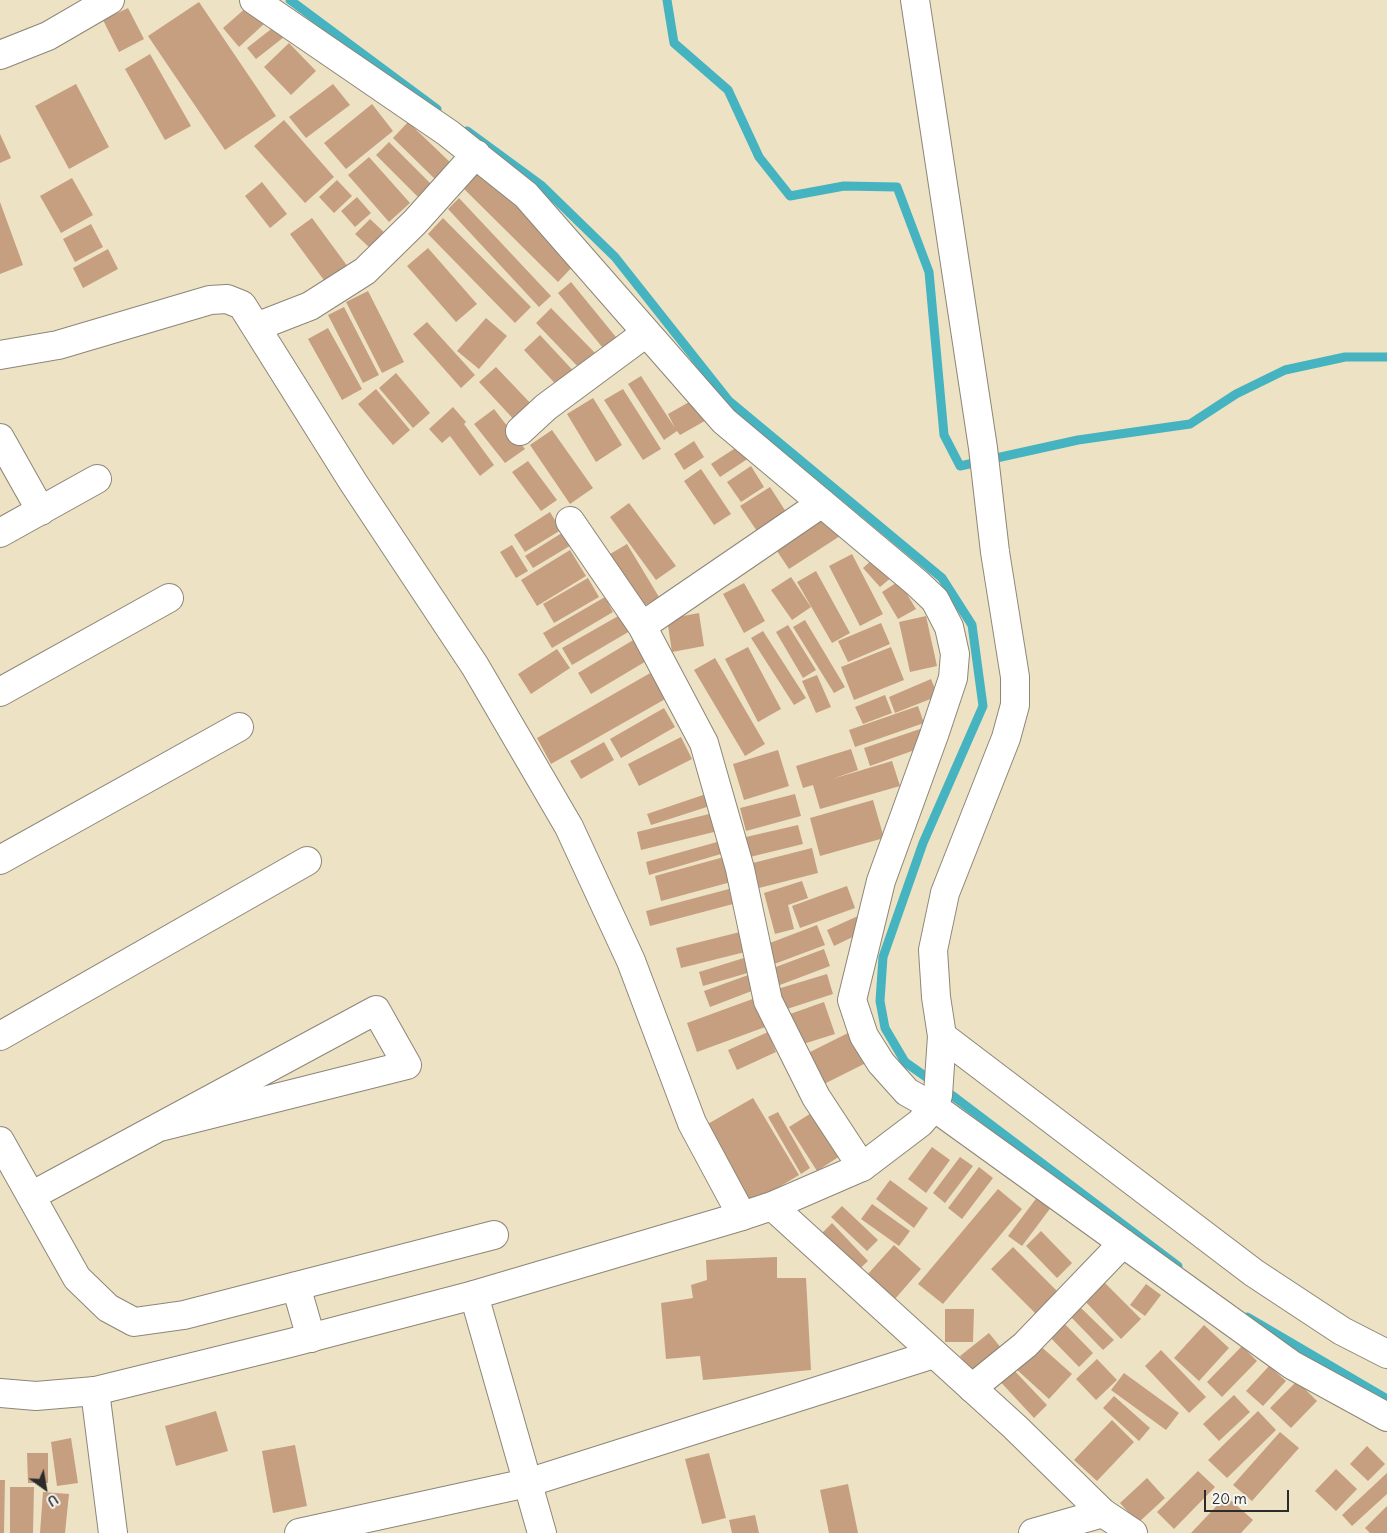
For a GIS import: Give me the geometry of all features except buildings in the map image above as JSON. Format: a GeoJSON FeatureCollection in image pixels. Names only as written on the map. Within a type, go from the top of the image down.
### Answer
{"type":"FeatureCollection","features":[{"type":"Feature","properties":{"kind":"street"},"geometry":{"type":"LineString","coordinates":[[0,55],[48,36],[110,0]]}},
{"type":"Feature","properties":{"kind":"street"},"geometry":{"type":"LineString","coordinates":[[254,0],[344,60],[476,154],[526,195],[724,421],[917,582],[935,600],[949,627],[955,654],[953,678],[881,880],[852,1000],[864,1036],[880,1063],[907,1092],[936,1101],[1123,1243],[1292,1365],[1387,1417]]}},
{"type":"Feature","properties":{"kind":"street"},"geometry":{"type":"LineString","coordinates":[[0,1393],[36,1396],[95,1391],[311,1338],[474,1294],[742,1216],[772,1206],[862,1168],[920,1123],[936,1101],[942,1036],[936,997],[933,950],[945,893],[1006,738],[1015,705],[1015,677],[995,552],[984,461],[915,0]]}},
{"type":"Feature","properties":{"kind":"street"},"geometry":{"type":"LineString","coordinates":[[256,327],[310,306],[365,271],[415,222],[476,154]]}},
{"type":"Feature","properties":{"kind":"street"},"geometry":{"type":"LineString","coordinates":[[0,355],[58,345],[210,300],[227,299],[242,305],[353,482],[475,666],[569,827],[632,961],[692,1123],[742,1216]]}},
{"type":"Feature","properties":{"kind":"street"},"geometry":{"type":"LineString","coordinates":[[520,432],[546,406],[646,333]]}},
{"type":"Feature","properties":{"kind":"street"},"geometry":{"type":"LineString","coordinates":[[0,438],[41,511]]}},
{"type":"Feature","properties":{"kind":"street"},"geometry":{"type":"LineString","coordinates":[[0,533],[97,479]]}},
{"type":"Feature","properties":{"kind":"street"},"geometry":{"type":"LineString","coordinates":[[642,626],[822,503]]}},
{"type":"Feature","properties":{"kind":"street"},"geometry":{"type":"LineString","coordinates":[[570,521],[642,626],[704,743],[740,869],[768,1001],[816,1097],[862,1168]]}},
{"type":"Feature","properties":{"kind":"street"},"geometry":{"type":"LineString","coordinates":[[0,692],[169,598]]}},
{"type":"Feature","properties":{"kind":"street"},"geometry":{"type":"LineString","coordinates":[[0,860],[239,727]]}},
{"type":"Feature","properties":{"kind":"street"},"geometry":{"type":"LineString","coordinates":[[0,1036],[307,861]]}},
{"type":"Feature","properties":{"kind":"street"},"geometry":{"type":"LineString","coordinates":[[31,1196],[376,1010],[407,1065],[160,1127]]}},
{"type":"Feature","properties":{"kind":"street"},"geometry":{"type":"LineString","coordinates":[[942,1036],[1254,1273],[1342,1331],[1387,1354]]}},
{"type":"Feature","properties":{"kind":"street"},"geometry":{"type":"LineString","coordinates":[[0,1141],[77,1278],[108,1308],[134,1322],[184,1315],[494,1235]]}},
{"type":"Feature","properties":{"kind":"street"},"geometry":{"type":"LineString","coordinates":[[772,1206],[1015,1427],[1103,1513],[1133,1533]]}},
{"type":"Feature","properties":{"kind":"street"},"geometry":{"type":"LineString","coordinates":[[972,1388],[1024,1345],[1123,1243]]}},
{"type":"Feature","properties":{"kind":"street"},"geometry":{"type":"LineString","coordinates":[[296,1286],[311,1338]]}},
{"type":"Feature","properties":{"kind":"street"},"geometry":{"type":"LineString","coordinates":[[474,1294],[542,1533]]}},
{"type":"Feature","properties":{"kind":"street"},"geometry":{"type":"LineString","coordinates":[[299,1533],[527,1483],[934,1354]]}},
{"type":"Feature","properties":{"kind":"street"},"geometry":{"type":"LineString","coordinates":[[95,1391],[112,1533]]}},
{"type":"Feature","properties":{"kind":"street"},"geometry":{"type":"LineString","coordinates":[[1033,1533],[1103,1513]]}},
{"type":"Feature","properties":{"kind":"waterway"},"geometry":{"type":"LineString","coordinates":[[290,0],[437,109]]}},
{"type":"Feature","properties":{"kind":"waterway"},"geometry":{"type":"LineString","coordinates":[[667,0],[674,43],[728,90],[759,157],[790,196],[844,186],[897,187],[929,272],[944,435],[960,466],[1078,440],[1190,424],[1236,394],[1285,370],[1345,357],[1387,357]]}},
{"type":"Feature","properties":{"kind":"waterway"},"geometry":{"type":"LineString","coordinates":[[467,131],[542,186],[615,257],[729,401],[942,578],[972,625],[983,706],[923,843],[883,957],[880,1001],[885,1028],[905,1062],[1178,1266]]}},
{"type":"Feature","properties":{"kind":"waterway"},"geometry":{"type":"LineString","coordinates":[[1247,1317],[1387,1399]]}}]}
